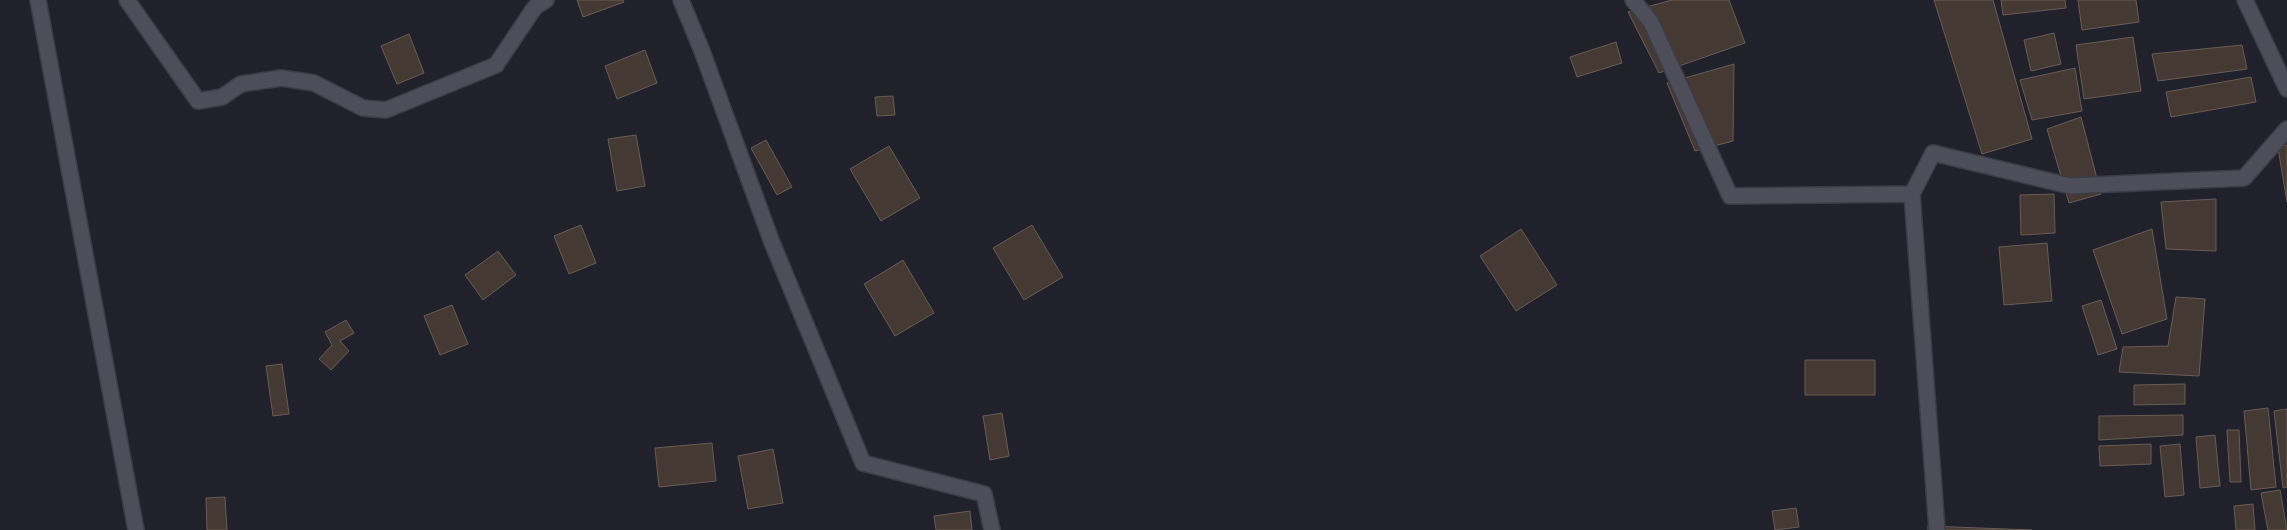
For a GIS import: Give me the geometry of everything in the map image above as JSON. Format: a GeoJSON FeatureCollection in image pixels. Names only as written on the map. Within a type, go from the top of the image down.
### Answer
{"type":"FeatureCollection","features":[{"type":"Feature","properties":{"kind":"street"},"geometry":{"type":"LineString","coordinates":[[38,0],[136,530]]}},
{"type":"Feature","properties":{"kind":"street"},"geometry":{"type":"LineString","coordinates":[[126,0],[198,101],[222,97],[241,84],[281,78],[314,83],[363,108],[386,110],[496,65],[535,7],[546,0]]}},
{"type":"Feature","properties":{"kind":"street"},"geometry":{"type":"LineString","coordinates":[[681,0],[702,51],[771,240],[863,463],[984,494],[992,530]]}},
{"type":"Feature","properties":{"kind":"street"},"geometry":{"type":"LineString","coordinates":[[1633,0],[1651,22],[1730,196],[1912,194]]}},
{"type":"Feature","properties":{"kind":"street"},"geometry":{"type":"LineString","coordinates":[[2245,0],[2287,89]]}},
{"type":"Feature","properties":{"kind":"street"},"geometry":{"type":"LineString","coordinates":[[1937,530],[1912,194],[1933,153],[2070,186],[2244,178],[2287,129]]}},
{"type":"Feature","properties":{"kind":"building"},"geometry":{"type":"Polygon","coordinates":[[[577,0],[623,0],[624,2],[583,17],[577,0]]]}},
{"type":"Feature","properties":{"kind":"building"},"geometry":{"type":"Polygon","coordinates":[[[1672,0],[1729,0],[1745,43],[1659,73],[1628,12],[1672,0]]]}},
{"type":"Feature","properties":{"kind":"building"},"geometry":{"type":"Polygon","coordinates":[[[1934,0],[1993,0],[2032,139],[1982,154],[1934,0]]]}},
{"type":"Feature","properties":{"kind":"building"},"geometry":{"type":"Polygon","coordinates":[[[2001,0],[2065,0],[2066,8],[2003,15],[2001,0]]]}},
{"type":"Feature","properties":{"kind":"building"},"geometry":{"type":"Polygon","coordinates":[[[2078,0],[2136,0],[2139,22],[2082,30],[2078,0]]]}},
{"type":"Feature","properties":{"kind":"building"},"geometry":{"type":"Polygon","coordinates":[[[2054,33],[2061,64],[2031,71],[2024,40],[2054,33]]]}},
{"type":"Feature","properties":{"kind":"building"},"geometry":{"type":"Polygon","coordinates":[[[409,34],[424,73],[397,84],[381,46],[409,34]]]}},
{"type":"Feature","properties":{"kind":"building"},"geometry":{"type":"Polygon","coordinates":[[[2133,37],[2141,91],[2084,99],[2076,45],[2133,37]]]}},
{"type":"Feature","properties":{"kind":"building"},"geometry":{"type":"Polygon","coordinates":[[[1616,42],[1622,63],[1577,77],[1570,57],[1616,42]]]}},
{"type":"Feature","properties":{"kind":"building"},"geometry":{"type":"Polygon","coordinates":[[[2242,45],[2247,69],[2158,81],[2152,54],[2242,45]]]}},
{"type":"Feature","properties":{"kind":"building"},"geometry":{"type":"Polygon","coordinates":[[[645,50],[657,83],[617,99],[605,66],[645,50]]]}},
{"type":"Feature","properties":{"kind":"building"},"geometry":{"type":"Polygon","coordinates":[[[1734,64],[1733,141],[1695,151],[1667,83],[1734,64]]]}},
{"type":"Feature","properties":{"kind":"building"},"geometry":{"type":"Polygon","coordinates":[[[2075,68],[2082,111],[2032,120],[2020,80],[2075,68]]]}},
{"type":"Feature","properties":{"kind":"building"},"geometry":{"type":"Polygon","coordinates":[[[2251,77],[2256,102],[2171,117],[2166,92],[2251,77]]]}},
{"type":"Feature","properties":{"kind":"building"},"geometry":{"type":"Polygon","coordinates":[[[893,96],[895,115],[877,116],[875,97],[893,96]]]}},
{"type":"Feature","properties":{"kind":"building"},"geometry":{"type":"Polygon","coordinates":[[[2081,117],[2101,194],[2069,203],[2047,129],[2081,117]]]}},
{"type":"Feature","properties":{"kind":"building"},"geometry":{"type":"Polygon","coordinates":[[[636,135],[645,186],[617,191],[608,139],[636,135]]]}},
{"type":"Feature","properties":{"kind":"building"},"geometry":{"type":"Polygon","coordinates":[[[766,140],[792,187],[777,195],[751,148],[766,140]]]}},
{"type":"Feature","properties":{"kind":"building"},"geometry":{"type":"Polygon","coordinates":[[[2287,145],[2287,202],[2278,148],[2287,145]]]}},
{"type":"Feature","properties":{"kind":"building"},"geometry":{"type":"Polygon","coordinates":[[[889,146],[920,198],[881,221],[850,169],[889,146]]]}},
{"type":"Feature","properties":{"kind":"building"},"geometry":{"type":"Polygon","coordinates":[[[2054,194],[2055,233],[2021,235],[2020,195],[2054,194]]]}},
{"type":"Feature","properties":{"kind":"building"},"geometry":{"type":"Polygon","coordinates":[[[2216,199],[2216,251],[2166,249],[2161,202],[2216,199]]]}},
{"type":"Feature","properties":{"kind":"building"},"geometry":{"type":"Polygon","coordinates":[[[581,225],[596,263],[569,274],[554,236],[581,225]]]}},
{"type":"Feature","properties":{"kind":"building"},"geometry":{"type":"Polygon","coordinates":[[[1032,225],[1063,277],[1024,300],[993,248],[1032,225]]]}},
{"type":"Feature","properties":{"kind":"building"},"geometry":{"type":"Polygon","coordinates":[[[1521,229],[1557,285],[1516,311],[1480,256],[1521,229]]]}},
{"type":"Feature","properties":{"kind":"building"},"geometry":{"type":"Polygon","coordinates":[[[2152,229],[2167,319],[2122,334],[2093,250],[2152,229]]]}},
{"type":"Feature","properties":{"kind":"building"},"geometry":{"type":"Polygon","coordinates":[[[2047,243],[2052,301],[2004,305],[1999,247],[2047,243]]]}},
{"type":"Feature","properties":{"kind":"building"},"geometry":{"type":"Polygon","coordinates":[[[498,251],[516,275],[483,300],[465,275],[498,251]]]}},
{"type":"Feature","properties":{"kind":"building"},"geometry":{"type":"Polygon","coordinates":[[[903,260],[934,313],[895,336],[864,284],[903,260]]]}},
{"type":"Feature","properties":{"kind":"building"},"geometry":{"type":"Polygon","coordinates":[[[2176,297],[2205,299],[2199,376],[2119,372],[2123,347],[2168,346],[2176,297]]]}},
{"type":"Feature","properties":{"kind":"building"},"geometry":{"type":"Polygon","coordinates":[[[2101,300],[2117,349],[2098,355],[2082,306],[2101,300]]]}},
{"type":"Feature","properties":{"kind":"building"},"geometry":{"type":"Polygon","coordinates":[[[452,305],[468,344],[440,355],[424,316],[452,305]]]}},
{"type":"Feature","properties":{"kind":"building"},"geometry":{"type":"Polygon","coordinates":[[[346,320],[354,333],[340,341],[349,351],[331,370],[319,359],[332,345],[325,332],[346,320]]]}},
{"type":"Feature","properties":{"kind":"building"},"geometry":{"type":"Polygon","coordinates":[[[1805,360],[1875,360],[1875,395],[1805,395],[1805,360]]]}},
{"type":"Feature","properties":{"kind":"building"},"geometry":{"type":"Polygon","coordinates":[[[282,364],[289,414],[273,416],[266,366],[282,364]]]}},
{"type":"Feature","properties":{"kind":"building"},"geometry":{"type":"Polygon","coordinates":[[[2185,384],[2185,404],[2134,405],[2134,385],[2185,384]]]}},
{"type":"Feature","properties":{"kind":"building"},"geometry":{"type":"Polygon","coordinates":[[[2268,408],[2276,487],[2251,490],[2244,411],[2268,408]]]}},
{"type":"Feature","properties":{"kind":"building"},"geometry":{"type":"Polygon","coordinates":[[[2287,409],[2287,487],[2283,488],[2274,411],[2287,409]]]}},
{"type":"Feature","properties":{"kind":"building"},"geometry":{"type":"Polygon","coordinates":[[[1002,413],[1009,456],[990,460],[983,416],[1002,413]]]}},
{"type":"Feature","properties":{"kind":"building"},"geometry":{"type":"Polygon","coordinates":[[[2183,415],[2183,435],[2099,440],[2099,416],[2183,415]]]}},
{"type":"Feature","properties":{"kind":"building"},"geometry":{"type":"Polygon","coordinates":[[[2227,430],[2239,430],[2241,482],[2230,482],[2227,430]]]}},
{"type":"Feature","properties":{"kind":"building"},"geometry":{"type":"Polygon","coordinates":[[[2215,435],[2220,486],[2200,488],[2196,437],[2215,435]]]}},
{"type":"Feature","properties":{"kind":"building"},"geometry":{"type":"Polygon","coordinates":[[[712,443],[716,481],[659,487],[655,448],[712,443]]]}},
{"type":"Feature","properties":{"kind":"building"},"geometry":{"type":"Polygon","coordinates":[[[2151,444],[2151,464],[2100,466],[2099,446],[2151,444]]]}},
{"type":"Feature","properties":{"kind":"building"},"geometry":{"type":"Polygon","coordinates":[[[2180,444],[2184,495],[2165,497],[2160,446],[2180,444]]]}},
{"type":"Feature","properties":{"kind":"building"},"geometry":{"type":"Polygon","coordinates":[[[773,449],[783,503],[748,509],[738,456],[773,449]]]}},
{"type":"Feature","properties":{"kind":"building"},"geometry":{"type":"Polygon","coordinates":[[[2280,490],[2287,530],[2268,530],[2261,493],[2280,490]]]}},
{"type":"Feature","properties":{"kind":"building"},"geometry":{"type":"Polygon","coordinates":[[[225,497],[227,530],[207,530],[206,498],[225,497]]]}},
{"type":"Feature","properties":{"kind":"building"},"geometry":{"type":"Polygon","coordinates":[[[2253,504],[2255,530],[2236,530],[2234,506],[2253,504]]]}},
{"type":"Feature","properties":{"kind":"building"},"geometry":{"type":"Polygon","coordinates":[[[1796,508],[1799,527],[1775,530],[1772,511],[1796,508]]]}},
{"type":"Feature","properties":{"kind":"building"},"geometry":{"type":"Polygon","coordinates":[[[970,511],[972,530],[936,530],[934,516],[970,511]]]}},
{"type":"Feature","properties":{"kind":"building"},"geometry":{"type":"Polygon","coordinates":[[[1928,526],[2032,530],[1928,530],[1928,526]]]}}]}
